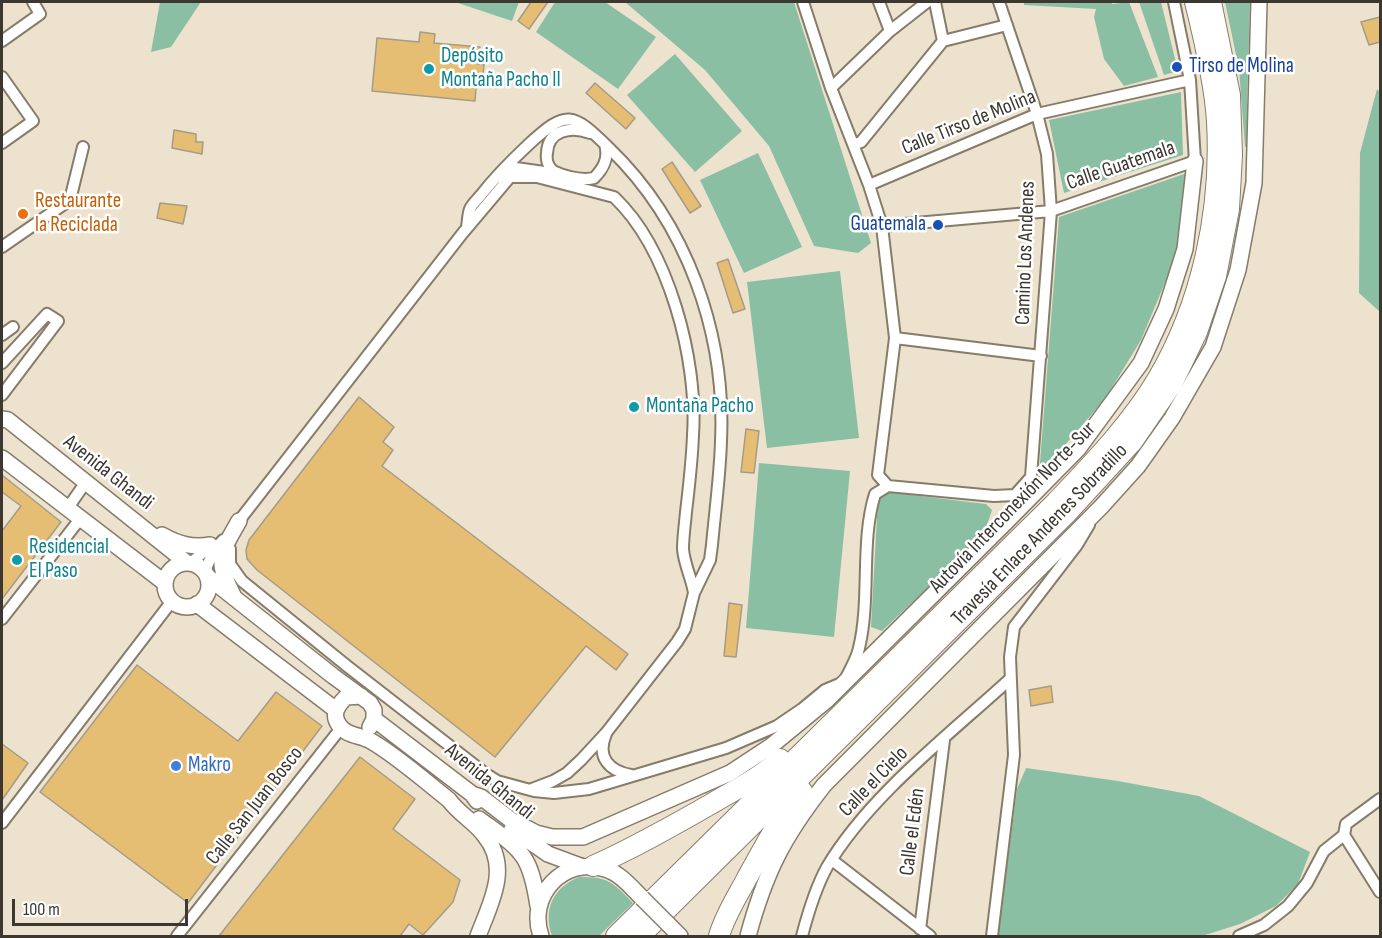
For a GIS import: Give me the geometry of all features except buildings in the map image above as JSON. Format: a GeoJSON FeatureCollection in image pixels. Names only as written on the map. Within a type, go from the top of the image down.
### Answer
{"type":"FeatureCollection","features":[{"type":"Feature","properties":{"kind":"highway","name":"Autovía Interconexión Norte-Sur"},"geometry":{"type":"LineString","coordinates":[[616,936],[645,901],[831,724],[1049,509],[1132,417],[1157,380],[1193,303],[1208,248],[1215,193],[1217,122],[1205,41],[1195,2]]}},
{"type":"Feature","properties":{"kind":"highway","name":"Autovía Interconexión Norte-Sur"},"geometry":{"type":"LineString","coordinates":[[640,936],[1066,514],[1132,442],[1172,384],[1197,332],[1216,276],[1229,209],[1232,156],[1230,95],[1211,2]]}},
{"type":"Feature","properties":{"kind":"highway"},"geometry":{"type":"LineString","coordinates":[[588,866],[633,848],[752,780],[774,765],[807,735],[831,724]]}},
{"type":"Feature","properties":{"kind":"highway"},"geometry":{"type":"LineString","coordinates":[[719,936],[723,922],[781,819],[800,793],[823,769],[833,745]]}},
{"type":"Feature","properties":{"kind":"street"},"geometry":{"type":"LineString","coordinates":[[2,41],[40,14],[33,2]]}},
{"type":"Feature","properties":{"kind":"street"},"geometry":{"type":"LineString","coordinates":[[239,521],[229,556],[233,571],[242,581],[486,774],[497,781],[528,790],[554,793],[572,792],[636,776],[726,748],[757,735],[790,717],[825,690],[844,682],[859,650],[865,604],[870,510],[875,494],[888,486],[878,475],[895,338],[882,226],[855,144],[831,88],[802,2]]}},
{"type":"Feature","properties":{"kind":"street"},"geometry":{"type":"LineString","coordinates":[[879,2],[890,31]]}},
{"type":"Feature","properties":{"kind":"street"},"geometry":{"type":"LineString","coordinates":[[831,88],[890,31],[927,2]]}},
{"type":"Feature","properties":{"kind":"street"},"geometry":{"type":"LineString","coordinates":[[935,2],[944,42]]}},
{"type":"Feature","properties":{"kind":"street","name":"Camino Los Andenes"},"geometry":{"type":"LineString","coordinates":[[888,486],[994,496],[1015,495],[1030,477],[1051,211],[1047,154],[1037,114],[999,2]]}},
{"type":"Feature","properties":{"kind":"street"},"geometry":{"type":"LineString","coordinates":[[1174,2],[1190,80],[1195,160]]}},
{"type":"Feature","properties":{"kind":"street","name":"Travesía Enlace Andenes Sobradillo"},"geometry":{"type":"LineString","coordinates":[[748,936],[765,880],[781,847],[801,815],[824,785],[1101,507],[1138,466],[1172,418],[1213,347],[1238,270],[1254,183],[1259,2]]}},
{"type":"Feature","properties":{"kind":"street"},"geometry":{"type":"LineString","coordinates":[[855,144],[861,142],[944,42],[1007,26]]}},
{"type":"Feature","properties":{"kind":"street"},"geometry":{"type":"LineString","coordinates":[[2,77],[33,122],[2,143]]}},
{"type":"Feature","properties":{"kind":"street","name":"Calle Tirso de Molina"},"geometry":{"type":"LineString","coordinates":[[869,185],[1037,114],[1190,80]]}},
{"type":"Feature","properties":{"kind":"street"},"geometry":{"type":"LineString","coordinates":[[467,227],[470,209],[494,178],[554,123],[562,119],[578,121],[630,168],[673,230],[700,291],[714,346],[721,404],[721,442],[710,560],[694,593],[685,629],[606,733],[567,773],[528,790]]}},
{"type":"Feature","properties":{"kind":"street"},"geometry":{"type":"LineString","coordinates":[[560,174],[551,170],[546,157],[547,146],[553,136],[573,129],[596,135]]}},
{"type":"Feature","properties":{"kind":"street"},"geometry":{"type":"LineString","coordinates":[[478,215],[480,206],[491,190],[505,174],[516,168],[584,180],[594,178],[606,162],[605,144]]}},
{"type":"Feature","properties":{"kind":"street"},"geometry":{"type":"LineString","coordinates":[[2,247],[70,200],[83,147]]}},
{"type":"Feature","properties":{"kind":"street","name":"Travesía Enlace Andenes Sobradillo"},"geometry":{"type":"LineString","coordinates":[[472,794],[481,797],[511,820],[536,833],[559,838],[583,837],[730,773],[771,746],[844,682],[1078,449],[1141,363],[1166,309],[1185,249],[1195,160]]}},
{"type":"Feature","properties":{"kind":"street","name":"Calle Guatemala"},"geometry":{"type":"LineString","coordinates":[[882,226],[1051,211],[1195,160]]}},
{"type":"Feature","properties":{"kind":"street"},"geometry":{"type":"LineString","coordinates":[[198,568],[239,521],[467,227],[510,177],[537,177],[614,196],[647,242],[675,304],[685,339],[694,407],[694,434],[683,550],[694,593]]}},
{"type":"Feature","properties":{"kind":"street"},"geometry":{"type":"LineString","coordinates":[[2,363],[47,314],[58,321],[2,395]]}},
{"type":"Feature","properties":{"kind":"street"},"geometry":{"type":"LineString","coordinates":[[2,335],[13,327]]}},
{"type":"Feature","properties":{"kind":"street"},"geometry":{"type":"LineString","coordinates":[[895,338],[1041,356]]}},
{"type":"Feature","properties":{"kind":"street","name":"Avenida Ghandi"},"geometry":{"type":"LineString","coordinates":[[2,419],[8,420],[361,696]]}},
{"type":"Feature","properties":{"kind":"street"},"geometry":{"type":"LineString","coordinates":[[2,458],[165,583]]}},
{"type":"Feature","properties":{"kind":"street"},"geometry":{"type":"LineString","coordinates":[[67,509],[86,482]]}},
{"type":"Feature","properties":{"kind":"street"},"geometry":{"type":"LineString","coordinates":[[992,936],[1014,755],[1010,657],[1014,627],[1077,545],[1101,507]]}},
{"type":"Feature","properties":{"kind":"street"},"geometry":{"type":"LineString","coordinates":[[2,619],[80,519]]}},
{"type":"Feature","properties":{"kind":"street"},"geometry":{"type":"LineString","coordinates":[[133,519],[183,544],[196,547],[210,546]]}},
{"type":"Feature","properties":{"kind":"street"},"geometry":{"type":"LineString","coordinates":[[198,568],[210,546],[239,521]]}},
{"type":"Feature","properties":{"kind":"street"},"geometry":{"type":"LineString","coordinates":[[234,598],[225,577],[221,558],[239,521]]}},
{"type":"Feature","properties":{"kind":"street"},"geometry":{"type":"LineString","coordinates":[[175,567],[198,568],[209,590],[206,596],[197,604],[184,606],[172,601],[165,583],[170,571],[175,567]]}},
{"type":"Feature","properties":{"kind":"street"},"geometry":{"type":"LineString","coordinates":[[2,824],[172,601]]}},
{"type":"Feature","properties":{"kind":"street"},"geometry":{"type":"LineString","coordinates":[[197,604],[336,710]]}},
{"type":"Feature","properties":{"kind":"street","name":"Calle el Cielo"},"geometry":{"type":"LineString","coordinates":[[802,936],[810,906],[832,860],[865,815],[904,775],[1010,679]]}},
{"type":"Feature","properties":{"kind":"street"},"geometry":{"type":"LineString","coordinates":[[355,734],[366,731],[371,727],[374,719],[374,710],[370,703],[361,696],[346,697],[338,705],[337,722],[340,728],[348,733],[370,740],[449,800],[486,836],[495,851],[498,864],[495,892],[478,936]]}},
{"type":"Feature","properties":{"kind":"street","name":"Avenida Ghandi"},"geometry":{"type":"LineString","coordinates":[[374,719],[472,794],[477,802],[548,854],[588,866],[608,869],[619,876],[680,936]]}},
{"type":"Feature","properties":{"kind":"street","name":"Calle San Juan Bosco"},"geometry":{"type":"LineString","coordinates":[[177,936],[340,728]]}},
{"type":"Feature","properties":{"kind":"street"},"geometry":{"type":"LineString","coordinates":[[606,733],[602,743],[608,765],[619,773],[636,776]]}},
{"type":"Feature","properties":{"kind":"street","name":"Calle el Edén"},"geometry":{"type":"LineString","coordinates":[[920,929],[944,740]]}},
{"type":"Feature","properties":{"kind":"street"},"geometry":{"type":"LineString","coordinates":[[1239,936],[1264,925],[1288,906],[1307,883],[1324,851],[1344,835],[1346,824],[1380,799]]}},
{"type":"Feature","properties":{"kind":"street","name":"Avenida Ghandi"},"geometry":{"type":"LineString","coordinates":[[449,800],[458,803],[523,854],[532,873],[541,936]]}},
{"type":"Feature","properties":{"kind":"street"},"geometry":{"type":"LineString","coordinates":[[1344,835],[1380,892]]}},
{"type":"Feature","properties":{"kind":"street"},"geometry":{"type":"LineString","coordinates":[[832,860],[930,936]]}},
{"type":"Feature","properties":{"kind":"street"},"geometry":{"type":"LineString","coordinates":[[528,936],[548,886],[568,871],[588,866]]}},
{"type":"Feature","properties":{"kind":"green space"},"geometry":{"type":"Polygon","coordinates":[[[160,2],[201,2],[171,47],[151,52],[160,2]]]}},
{"type":"Feature","properties":{"kind":"green space"},"geometry":{"type":"Polygon","coordinates":[[[455,2],[519,2],[512,21],[455,2]]]}},
{"type":"Feature","properties":{"kind":"green space"},"geometry":{"type":"Polygon","coordinates":[[[555,2],[605,2],[656,37],[618,89],[536,32],[555,2]]]}},
{"type":"Feature","properties":{"kind":"green space"},"geometry":{"type":"Polygon","coordinates":[[[625,2],[794,2],[871,243],[858,253],[814,246],[769,146],[705,70],[625,2]]]}},
{"type":"Feature","properties":{"kind":"green space"},"geometry":{"type":"Polygon","coordinates":[[[1024,2],[1112,2],[1112,4],[1129,2],[1158,77],[1124,86],[1104,59],[1094,17],[1096,9],[1024,5],[1024,2]]]}},
{"type":"Feature","properties":{"kind":"green space"},"geometry":{"type":"Polygon","coordinates":[[[1139,2],[1161,2],[1177,67],[1175,72],[1164,75],[1139,2]]]}},
{"type":"Feature","properties":{"kind":"green space"},"geometry":{"type":"Polygon","coordinates":[[[1225,2],[1250,2],[1247,104],[1251,104],[1250,146],[1245,147],[1239,69],[1225,2]]]}},
{"type":"Feature","properties":{"kind":"green space"},"geometry":{"type":"Polygon","coordinates":[[[675,54],[742,131],[695,172],[627,95],[675,54]]]}},
{"type":"Feature","properties":{"kind":"green space"},"geometry":{"type":"Polygon","coordinates":[[[1377,89],[1380,92],[1380,312],[1359,293],[1360,153],[1377,89]]]}},
{"type":"Feature","properties":{"kind":"green space"},"geometry":{"type":"Polygon","coordinates":[[[1181,92],[1183,155],[1064,193],[1049,120],[1181,92]]]}},
{"type":"Feature","properties":{"kind":"green space"},"geometry":{"type":"Polygon","coordinates":[[[758,153],[802,247],[744,273],[700,180],[758,153]]]}},
{"type":"Feature","properties":{"kind":"green space"},"geometry":{"type":"Polygon","coordinates":[[[1187,173],[1175,259],[1141,340],[1105,399],[1039,475],[1059,217],[1187,173]]]}},
{"type":"Feature","properties":{"kind":"green space"},"geometry":{"type":"Polygon","coordinates":[[[840,271],[859,438],[767,448],[747,282],[840,271]]]}},
{"type":"Feature","properties":{"kind":"green space"},"geometry":{"type":"Polygon","coordinates":[[[759,463],[850,471],[834,637],[746,628],[759,463]]]}},
{"type":"Feature","properties":{"kind":"green space"},"geometry":{"type":"Polygon","coordinates":[[[887,492],[986,504],[992,510],[984,534],[882,631],[871,627],[878,498],[887,492]]]}},
{"type":"Feature","properties":{"kind":"green space"},"geometry":{"type":"Polygon","coordinates":[[[1026,768],[1118,781],[1199,796],[1310,852],[1298,884],[1276,906],[1240,924],[1202,936],[998,936],[1017,789],[1026,768]]]}},
{"type":"Feature","properties":{"kind":"green space"},"geometry":{"type":"Polygon","coordinates":[[[579,877],[598,878],[610,882],[633,903],[599,936],[552,936],[549,917],[552,900],[563,887],[579,877]]]}},
{"type":"Feature","properties":{"kind":"place","name":"Tirso de Molina"},"geometry":{"type":"Point","coordinates":[1177,67]}},
{"type":"Feature","properties":{"kind":"place","name":"Depósito Montaña Pacho II"},"geometry":{"type":"Point","coordinates":[429,69]}},
{"type":"Feature","properties":{"kind":"place","name":"Restaurante la Reciclada"},"geometry":{"type":"Point","coordinates":[23,214]}},
{"type":"Feature","properties":{"kind":"place","name":"Guatemala"},"geometry":{"type":"Point","coordinates":[938,225]}},
{"type":"Feature","properties":{"kind":"place","name":"Montaña Pacho"},"geometry":{"type":"Point","coordinates":[634,407]}},
{"type":"Feature","properties":{"kind":"place","name":"Residencial El Paso"},"geometry":{"type":"Point","coordinates":[17,560]}},
{"type":"Feature","properties":{"kind":"place","name":"Makro"},"geometry":{"type":"Point","coordinates":[176,766]}}]}
